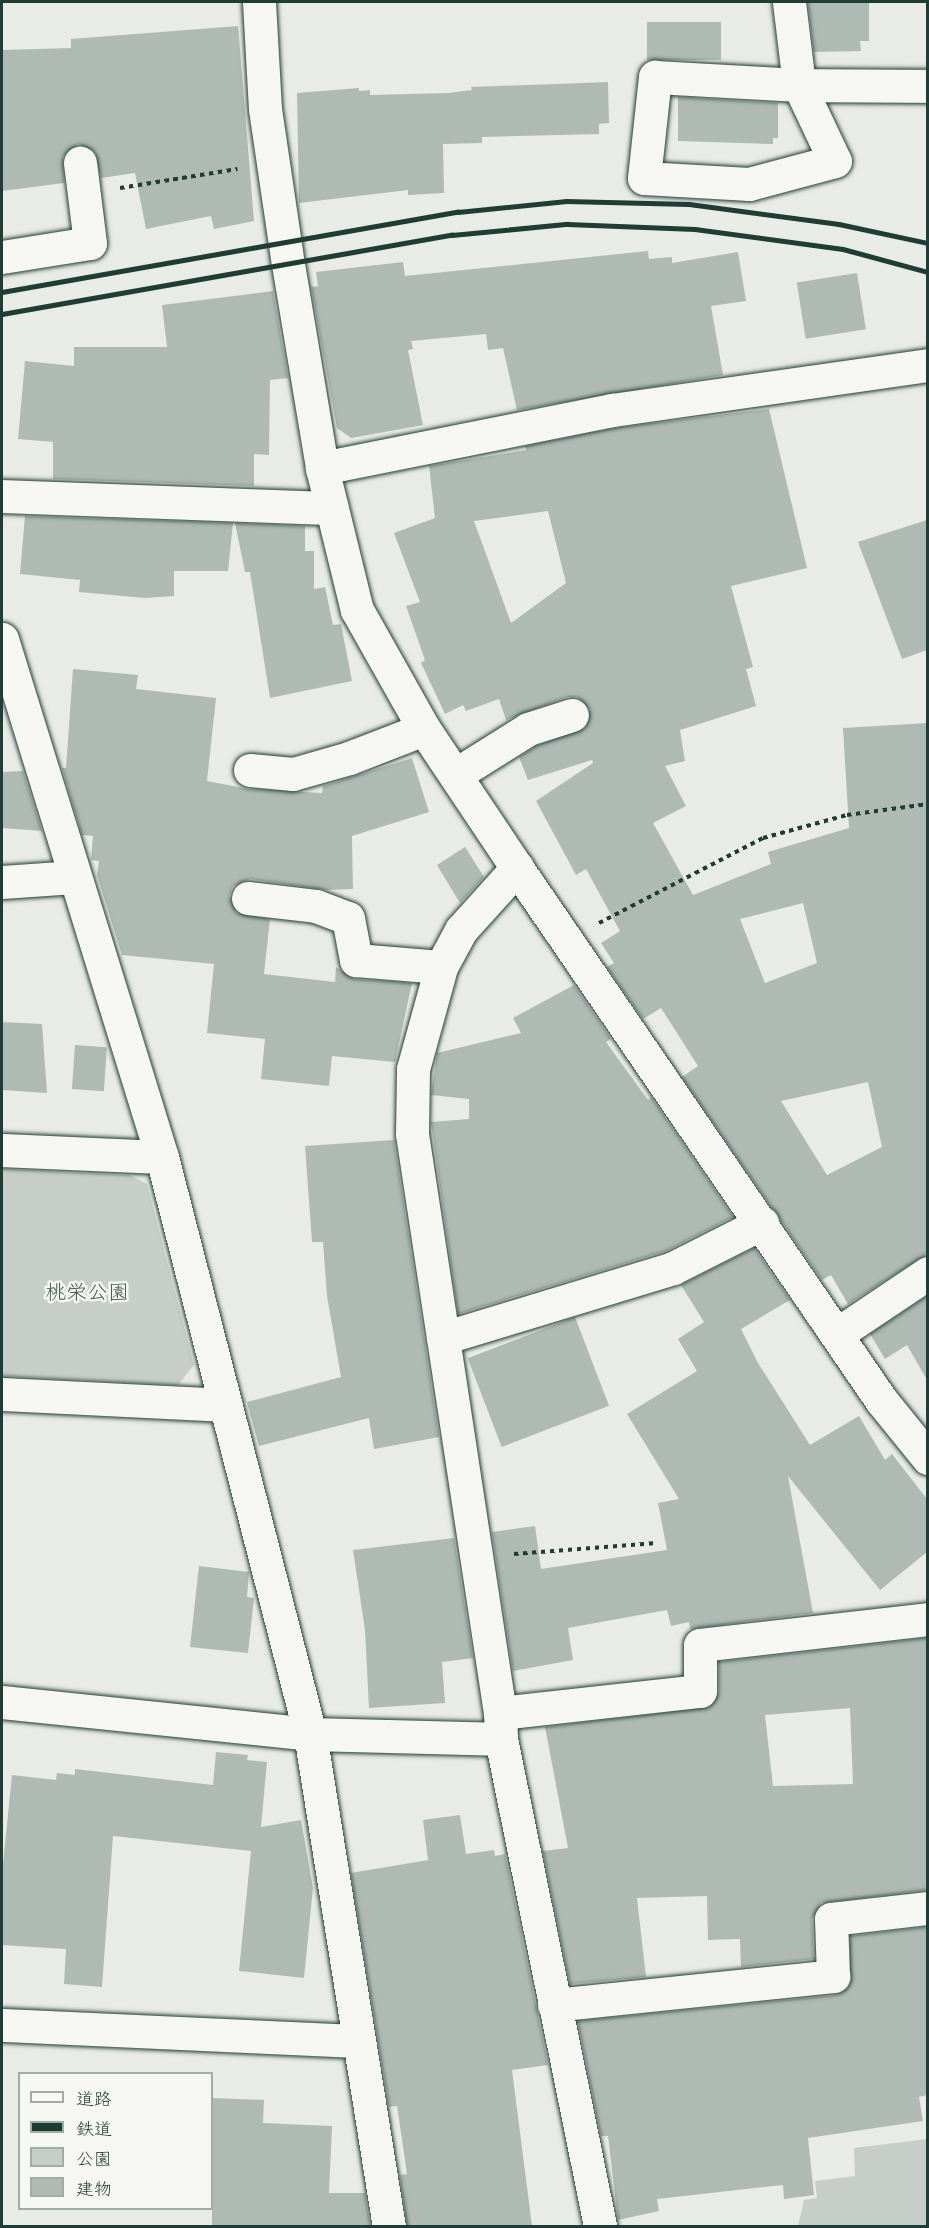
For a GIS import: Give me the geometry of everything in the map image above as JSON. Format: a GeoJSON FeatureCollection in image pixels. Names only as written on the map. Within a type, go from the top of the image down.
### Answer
{"type":"FeatureCollection","features":[{"type":"Feature","properties":{"kind":"street"},"geometry":{"type":"LineString","coordinates":[[259,2],[265,109],[322,468],[357,610],[424,729],[517,868],[837,1334],[927,1458]]}},
{"type":"Feature","properties":{"kind":"street"},"geometry":{"type":"LineString","coordinates":[[789,2],[799,85],[835,161],[749,184],[644,177],[655,77],[799,85],[927,86]]}},
{"type":"Feature","properties":{"kind":"street"},"geometry":{"type":"LineString","coordinates":[[2,257],[90,243],[82,179]]}},
{"type":"Feature","properties":{"kind":"street"},"geometry":{"type":"LineString","coordinates":[[322,468],[612,410],[927,365]]}},
{"type":"Feature","properties":{"kind":"street"},"geometry":{"type":"LineString","coordinates":[[2,496],[332,508]]}},
{"type":"Feature","properties":{"kind":"street"},"geometry":{"type":"LineString","coordinates":[[2,639],[162,1157],[310,1734],[357,2041],[389,2226]]}},
{"type":"Feature","properties":{"kind":"street"},"geometry":{"type":"LineString","coordinates":[[455,775],[528,729],[572,714]]}},
{"type":"Feature","properties":{"kind":"street"},"geometry":{"type":"LineString","coordinates":[[250,770],[293,774],[349,759],[424,729]]}},
{"type":"Feature","properties":{"kind":"street"},"geometry":{"type":"LineString","coordinates":[[517,868],[462,930],[441,967],[413,1069],[412,1134],[500,1726],[600,2226]]}},
{"type":"Feature","properties":{"kind":"street"},"geometry":{"type":"LineString","coordinates":[[2,882],[75,878]]}},
{"type":"Feature","properties":{"kind":"street"},"geometry":{"type":"LineString","coordinates":[[248,898],[316,906],[348,918],[356,960],[441,967]]}},
{"type":"Feature","properties":{"kind":"street"},"geometry":{"type":"LineString","coordinates":[[2,1150],[162,1157]]}},
{"type":"Feature","properties":{"kind":"street"},"geometry":{"type":"LineString","coordinates":[[443,1338],[673,1268],[762,1223]]}},
{"type":"Feature","properties":{"kind":"street"},"geometry":{"type":"LineString","coordinates":[[837,1334],[927,1273]]}},
{"type":"Feature","properties":{"kind":"street"},"geometry":{"type":"LineString","coordinates":[[2,1395],[226,1405]]}},
{"type":"Feature","properties":{"kind":"street"},"geometry":{"type":"LineString","coordinates":[[2,1702],[310,1734],[500,1726],[700,1691],[700,1645],[927,1619]]}},
{"type":"Feature","properties":{"kind":"street"},"geometry":{"type":"LineString","coordinates":[[554,2005],[833,1976],[831,1918],[927,1908]]}},
{"type":"Feature","properties":{"kind":"street"},"geometry":{"type":"LineString","coordinates":[[2,2025],[357,2041]]}},
{"type":"Feature","properties":{"kind":"path"},"geometry":{"type":"LineString","coordinates":[[82,179],[273,163]]}},
{"type":"Feature","properties":{"kind":"path"},"geometry":{"type":"LineString","coordinates":[[567,940],[762,838],[847,815],[927,804]]}},
{"type":"Feature","properties":{"kind":"path"},"geometry":{"type":"LineString","coordinates":[[476,1557],[657,1543]]}},
{"type":"Feature","properties":{"kind":"green space","name":"桃栄公園"},"geometry":{"type":"Polygon","coordinates":[[[2,1169],[130,1175],[147,1184],[194,1365],[178,1385],[2,1376],[2,1169]]]}},
{"type":"Feature","properties":{"kind":"green space"},"geometry":{"type":"Polygon","coordinates":[[[927,2139],[927,2226],[798,2226],[804,2200],[817,2198],[815,2181],[855,2176],[854,2148],[927,2139]]]}},
{"type":"Feature","properties":{"kind":"building"},"geometry":{"type":"Polygon","coordinates":[[[808,2],[869,2],[869,41],[860,41],[861,51],[814,52],[808,2]]]}},
{"type":"Feature","properties":{"kind":"building"},"geometry":{"type":"Polygon","coordinates":[[[647,22],[721,22],[721,60],[647,60],[647,22]]]}},
{"type":"Feature","properties":{"kind":"building"},"geometry":{"type":"Polygon","coordinates":[[[238,26],[254,221],[214,229],[211,216],[146,229],[135,173],[101,178],[95,152],[78,144],[63,156],[64,183],[2,191],[2,50],[71,48],[71,39],[238,26]]]}},
{"type":"Feature","properties":{"kind":"building"},"geometry":{"type":"Polygon","coordinates":[[[608,82],[609,123],[599,124],[599,134],[482,137],[482,143],[443,144],[444,193],[408,195],[408,190],[299,203],[297,93],[359,88],[359,91],[370,90],[370,95],[448,93],[472,90],[471,87],[608,82]]]}},
{"type":"Feature","properties":{"kind":"building"},"geometry":{"type":"Polygon","coordinates":[[[678,97],[778,103],[778,138],[773,138],[773,144],[678,141],[678,97]]]}},
{"type":"Feature","properties":{"kind":"building"},"geometry":{"type":"Polygon","coordinates":[[[648,251],[649,259],[672,257],[672,263],[738,252],[746,301],[711,306],[723,375],[517,410],[503,348],[488,350],[486,334],[411,341],[413,349],[408,350],[423,425],[351,438],[337,428],[311,287],[318,286],[316,272],[403,262],[405,276],[648,251]]]}},
{"type":"Feature","properties":{"kind":"building"},"geometry":{"type":"Polygon","coordinates":[[[857,273],[866,329],[806,339],[797,283],[857,273]]]}},
{"type":"Feature","properties":{"kind":"building"},"geometry":{"type":"Polygon","coordinates":[[[273,291],[288,378],[270,380],[269,455],[254,454],[254,486],[53,479],[53,442],[18,439],[25,361],[74,366],[74,347],[167,347],[162,305],[273,291]]]}},
{"type":"Feature","properties":{"kind":"building"},"geometry":{"type":"Polygon","coordinates":[[[769,409],[807,568],[731,586],[753,667],[746,669],[756,706],[680,730],[685,761],[665,766],[686,806],[653,823],[693,895],[771,864],[768,852],[849,828],[843,728],[927,723],[927,1254],[848,1304],[831,1275],[822,1280],[682,1077],[698,1066],[661,1008],[643,1019],[607,967],[614,963],[601,943],[620,931],[586,869],[576,875],[536,801],[593,763],[592,760],[528,780],[519,757],[536,746],[585,728],[590,709],[577,697],[567,697],[506,720],[499,699],[466,711],[463,705],[445,714],[421,663],[425,660],[406,606],[420,602],[394,533],[435,518],[429,466],[526,450],[525,446],[615,428],[769,409]],[[548,511],[474,521],[511,623],[566,583],[548,511]],[[803,903],[740,919],[765,983],[817,963],[803,903]],[[868,1082],[781,1101],[827,1175],[882,1147],[868,1082]]]}},
{"type":"Feature","properties":{"kind":"building"},"geometry":{"type":"Polygon","coordinates":[[[25,516],[233,523],[228,571],[174,571],[174,596],[145,598],[79,592],[80,580],[20,574],[25,516]]]}},
{"type":"Feature","properties":{"kind":"building"},"geometry":{"type":"Polygon","coordinates":[[[927,520],[927,650],[902,659],[858,542],[927,520]]]}},
{"type":"Feature","properties":{"kind":"building"},"geometry":{"type":"Polygon","coordinates":[[[235,523],[305,526],[305,551],[314,551],[314,589],[325,587],[333,625],[341,624],[352,681],[270,698],[250,572],[245,572],[235,523]]]}},
{"type":"Feature","properties":{"kind":"building"},"geometry":{"type":"Polygon","coordinates":[[[73,669],[138,675],[136,689],[216,698],[207,781],[248,789],[322,793],[323,786],[412,758],[429,812],[352,836],[353,889],[327,890],[250,879],[233,886],[229,896],[237,913],[270,919],[264,974],[335,982],[336,967],[354,979],[412,983],[395,1062],[332,1056],[329,1086],[261,1079],[265,1039],[207,1033],[214,964],[122,955],[97,875],[99,861],[91,860],[93,836],[82,835],[62,768],[66,768],[73,669]]]}},
{"type":"Feature","properties":{"kind":"building"},"geometry":{"type":"Polygon","coordinates":[[[23,771],[42,831],[2,828],[2,772],[23,771]]]}},
{"type":"Feature","properties":{"kind":"building"},"geometry":{"type":"Polygon","coordinates":[[[465,847],[484,877],[460,903],[437,865],[465,847]]]}},
{"type":"Feature","properties":{"kind":"building"},"geometry":{"type":"Polygon","coordinates":[[[574,985],[611,1039],[606,1042],[648,1100],[651,1097],[733,1217],[666,1251],[458,1314],[431,1122],[469,1119],[469,1099],[431,1095],[437,1053],[521,1033],[513,1018],[574,985]]]}},
{"type":"Feature","properties":{"kind":"building"},"geometry":{"type":"Polygon","coordinates":[[[2,1022],[42,1024],[47,1093],[2,1090],[2,1022]]]}},
{"type":"Feature","properties":{"kind":"building"},"geometry":{"type":"Polygon","coordinates":[[[75,1045],[107,1047],[104,1091],[72,1089],[75,1045]]]}},
{"type":"Feature","properties":{"kind":"building"},"geometry":{"type":"Polygon","coordinates":[[[394,1140],[439,1437],[374,1449],[369,1418],[259,1446],[247,1402],[341,1377],[327,1296],[323,1242],[312,1242],[305,1146],[394,1140]]]}},
{"type":"Feature","properties":{"kind":"building"},"geometry":{"type":"Polygon","coordinates":[[[754,1248],[790,1300],[741,1329],[758,1363],[810,1445],[859,1416],[885,1460],[892,1454],[927,1499],[927,1552],[880,1590],[788,1476],[813,1613],[690,1629],[689,1622],[671,1626],[667,1610],[568,1628],[573,1660],[513,1671],[492,1532],[535,1526],[541,1569],[667,1550],[658,1503],[679,1499],[627,1414],[697,1371],[678,1339],[704,1322],[681,1285],[754,1248]]]}},
{"type":"Feature","properties":{"kind":"building"},"geometry":{"type":"Polygon","coordinates":[[[927,1296],[927,1380],[907,1345],[885,1359],[870,1334],[927,1296]]]}},
{"type":"Feature","properties":{"kind":"building"},"geometry":{"type":"Polygon","coordinates":[[[575,1317],[609,1406],[502,1447],[468,1358],[575,1317]]]}},
{"type":"Feature","properties":{"kind":"building"},"geometry":{"type":"Polygon","coordinates":[[[454,1538],[473,1658],[442,1662],[445,1703],[369,1708],[365,1630],[353,1550],[454,1538]]]}},
{"type":"Feature","properties":{"kind":"building"},"geometry":{"type":"Polygon","coordinates":[[[199,1566],[249,1572],[247,1597],[254,1598],[248,1653],[190,1647],[199,1566]]]}},
{"type":"Feature","properties":{"kind":"building"},"geometry":{"type":"Polygon","coordinates":[[[927,1638],[927,1890],[821,1903],[812,1919],[814,1959],[741,1967],[740,1939],[708,1940],[707,1896],[637,1898],[646,1977],[570,1984],[543,1851],[568,1848],[545,1727],[710,1707],[719,1692],[719,1662],[927,1638]],[[850,1708],[765,1715],[773,1786],[853,1784],[850,1708]]]}},
{"type":"Feature","properties":{"kind":"building"},"geometry":{"type":"Polygon","coordinates":[[[216,1752],[248,1755],[247,1760],[267,1762],[261,1827],[301,1820],[313,1888],[304,1978],[239,1971],[251,1851],[113,1836],[102,1987],[64,1984],[66,1949],[2,1945],[2,1874],[12,1775],[56,1780],[57,1773],[75,1775],[75,1769],[213,1785],[216,1752]]]}},
{"type":"Feature","properties":{"kind":"building"},"geometry":{"type":"Polygon","coordinates":[[[460,1815],[466,1854],[494,1850],[495,1856],[505,1854],[548,2065],[512,2070],[532,2226],[407,2226],[400,2175],[407,2174],[397,2106],[389,2107],[351,1873],[428,1860],[423,1820],[460,1815]]]}},
{"type":"Feature","properties":{"kind":"building"},"geometry":{"type":"Polygon","coordinates":[[[927,1927],[927,2095],[919,2097],[923,2121],[808,2138],[814,2195],[784,2199],[783,2185],[657,2199],[659,2211],[618,2220],[608,2136],[601,2136],[578,2021],[835,1995],[850,1984],[850,1936],[927,1927]]]}},
{"type":"Feature","properties":{"kind":"building"},"geometry":{"type":"Polygon","coordinates":[[[213,2098],[264,2100],[263,2123],[332,2126],[329,2193],[365,2193],[370,2226],[212,2226],[213,2098]]]}},
{"type":"Feature","properties":{"kind":"railway"},"geometry":{"type":"LineString","coordinates":[[2,292],[458,212],[566,201],[689,204],[839,224],[928,243]]}},
{"type":"Feature","properties":{"kind":"railway"},"geometry":{"type":"LineString","coordinates":[[2,314],[452,235],[567,224],[695,229],[843,249],[928,272]]}}]}
